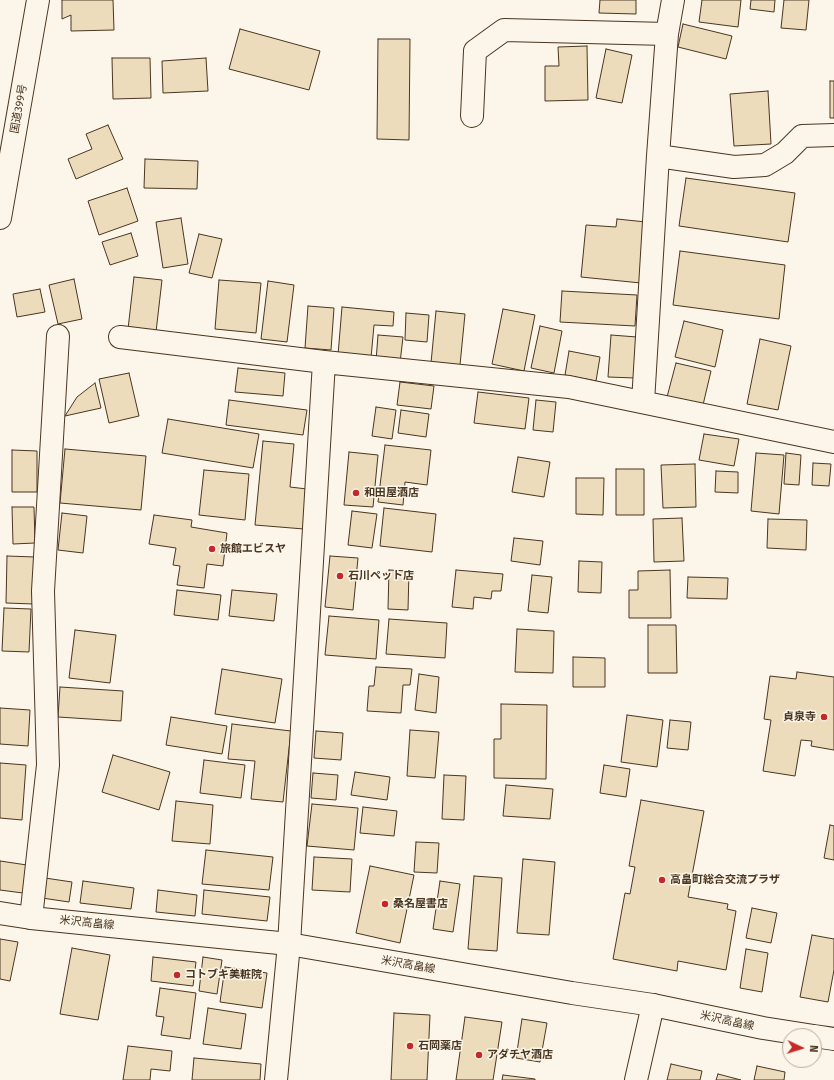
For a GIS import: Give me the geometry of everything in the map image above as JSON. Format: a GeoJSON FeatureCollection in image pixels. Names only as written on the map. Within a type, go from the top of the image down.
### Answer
{"type":"FeatureCollection","features":[{"type":"Feature","properties":{"kind":"main road","name":"国道399号"},"geometry":{"type":"LineString","coordinates":[[0,218],[38,0]]}},
{"type":"Feature","properties":{"kind":"main road"},"geometry":{"type":"LineString","coordinates":[[643,402],[667,34],[673,0]]}},
{"type":"Feature","properties":{"kind":"main road"},"geometry":{"type":"LineString","coordinates":[[472,116],[475,51],[504,30],[667,34]]}},
{"type":"Feature","properties":{"kind":"main road"},"geometry":{"type":"LineString","coordinates":[[658,156],[734,167],[765,166],[784,153],[802,136],[834,135]]}},
{"type":"Feature","properties":{"kind":"main road"},"geometry":{"type":"LineString","coordinates":[[31,918],[48,765],[43,591],[58,336]]}},
{"type":"Feature","properties":{"kind":"main road"},"geometry":{"type":"LineString","coordinates":[[120,337],[324,362],[569,387],[834,442]]}},
{"type":"Feature","properties":{"kind":"main road"},"geometry":{"type":"LineString","coordinates":[[276,1080],[289,944],[324,362]]}},
{"type":"Feature","properties":{"kind":"main road","name":"米沢高畠線"},"geometry":{"type":"LineString","coordinates":[[0,913],[31,918],[289,944],[572,993],[653,1005],[782,1031]]}},
{"type":"Feature","properties":{"kind":"main road"},"geometry":{"type":"LineString","coordinates":[[636,1080],[653,1005]]}},
{"type":"Feature","properties":{"kind":"main road","name":"米沢高畠線"},"geometry":{"type":"LineString","coordinates":[[822,1037],[834,1039]]}},
{"type":"Feature","properties":{"kind":"building"},"geometry":{"type":"Polygon","coordinates":[[[62,0],[113,0],[114,30],[71,31],[71,15],[62,19],[62,0]]]}},
{"type":"Feature","properties":{"kind":"building"},"geometry":{"type":"Polygon","coordinates":[[[600,0],[636,0],[636,14],[599,13],[600,0]]]}},
{"type":"Feature","properties":{"kind":"building"},"geometry":{"type":"Polygon","coordinates":[[[702,0],[741,0],[738,27],[699,22],[702,0]]]}},
{"type":"Feature","properties":{"kind":"building"},"geometry":{"type":"Polygon","coordinates":[[[751,0],[775,0],[774,12],[750,9],[751,0]]]}},
{"type":"Feature","properties":{"kind":"building"},"geometry":{"type":"Polygon","coordinates":[[[784,0],[809,0],[806,30],[781,28],[784,0]]]}},
{"type":"Feature","properties":{"kind":"building"},"geometry":{"type":"Polygon","coordinates":[[[683,24],[732,36],[726,59],[678,47],[683,24]]]}},
{"type":"Feature","properties":{"kind":"building"},"geometry":{"type":"Polygon","coordinates":[[[240,29],[320,51],[309,90],[229,69],[240,29]]]}},
{"type":"Feature","properties":{"kind":"building"},"geometry":{"type":"Polygon","coordinates":[[[378,39],[410,39],[409,140],[377,139],[378,39]]]}},
{"type":"Feature","properties":{"kind":"building"},"geometry":{"type":"Polygon","coordinates":[[[587,46],[588,100],[545,101],[545,66],[559,66],[558,47],[587,46]]]}},
{"type":"Feature","properties":{"kind":"building"},"geometry":{"type":"Polygon","coordinates":[[[606,49],[632,55],[622,103],[596,98],[606,49]]]}},
{"type":"Feature","properties":{"kind":"building"},"geometry":{"type":"Polygon","coordinates":[[[112,58],[150,58],[151,98],[113,99],[112,58]]]}},
{"type":"Feature","properties":{"kind":"building"},"geometry":{"type":"Polygon","coordinates":[[[206,58],[208,91],[163,93],[162,61],[206,58]]]}},
{"type":"Feature","properties":{"kind":"building"},"geometry":{"type":"Polygon","coordinates":[[[830,81],[834,81],[834,118],[830,118],[830,81]]]}},
{"type":"Feature","properties":{"kind":"building"},"geometry":{"type":"Polygon","coordinates":[[[768,91],[771,144],[734,146],[730,94],[768,91]]]}},
{"type":"Feature","properties":{"kind":"building"},"geometry":{"type":"Polygon","coordinates":[[[108,125],[123,159],[76,179],[68,159],[92,149],[86,134],[108,125]]]}},
{"type":"Feature","properties":{"kind":"building"},"geometry":{"type":"Polygon","coordinates":[[[145,159],[198,161],[197,189],[144,188],[145,159]]]}},
{"type":"Feature","properties":{"kind":"building"},"geometry":{"type":"Polygon","coordinates":[[[686,178],[795,193],[788,242],[679,226],[686,178]]]}},
{"type":"Feature","properties":{"kind":"building"},"geometry":{"type":"Polygon","coordinates":[[[127,188],[138,221],[99,235],[88,201],[127,188]]]}},
{"type":"Feature","properties":{"kind":"building"},"geometry":{"type":"Polygon","coordinates":[[[181,218],[188,264],[163,268],[156,222],[181,218]]]}},
{"type":"Feature","properties":{"kind":"building"},"geometry":{"type":"Polygon","coordinates":[[[617,219],[646,222],[641,283],[581,277],[586,225],[616,227],[617,219]]]}},
{"type":"Feature","properties":{"kind":"building"},"geometry":{"type":"Polygon","coordinates":[[[131,233],[138,256],[110,265],[102,242],[131,233]]]}},
{"type":"Feature","properties":{"kind":"building"},"geometry":{"type":"Polygon","coordinates":[[[199,234],[222,239],[212,278],[189,273],[199,234]]]}},
{"type":"Feature","properties":{"kind":"building"},"geometry":{"type":"Polygon","coordinates":[[[680,251],[785,265],[779,319],[673,305],[680,251]]]}},
{"type":"Feature","properties":{"kind":"building"},"geometry":{"type":"Polygon","coordinates":[[[134,277],[162,280],[156,332],[128,329],[134,277]]]}},
{"type":"Feature","properties":{"kind":"building"},"geometry":{"type":"Polygon","coordinates":[[[74,279],[82,319],[58,324],[49,285],[74,279]]]}},
{"type":"Feature","properties":{"kind":"building"},"geometry":{"type":"Polygon","coordinates":[[[219,280],[261,283],[256,333],[215,329],[219,280]]]}},
{"type":"Feature","properties":{"kind":"building"},"geometry":{"type":"Polygon","coordinates":[[[268,281],[294,285],[287,342],[261,339],[268,281]]]}},
{"type":"Feature","properties":{"kind":"building"},"geometry":{"type":"Polygon","coordinates":[[[40,289],[45,312],[17,317],[13,294],[40,289]]]}},
{"type":"Feature","properties":{"kind":"building"},"geometry":{"type":"Polygon","coordinates":[[[562,291],[637,295],[635,326],[560,322],[562,291]]]}},
{"type":"Feature","properties":{"kind":"building"},"geometry":{"type":"Polygon","coordinates":[[[308,306],[334,308],[331,350],[305,348],[308,306]]]}},
{"type":"Feature","properties":{"kind":"building"},"geometry":{"type":"Polygon","coordinates":[[[342,307],[394,312],[393,326],[374,325],[371,358],[338,355],[342,307]]]}},
{"type":"Feature","properties":{"kind":"building"},"geometry":{"type":"Polygon","coordinates":[[[503,309],[535,315],[524,371],[492,364],[503,309]]]}},
{"type":"Feature","properties":{"kind":"building"},"geometry":{"type":"Polygon","coordinates":[[[436,311],[465,314],[460,365],[431,363],[436,311]]]}},
{"type":"Feature","properties":{"kind":"building"},"geometry":{"type":"Polygon","coordinates":[[[406,313],[429,315],[427,342],[405,340],[406,313]]]}},
{"type":"Feature","properties":{"kind":"building"},"geometry":{"type":"Polygon","coordinates":[[[684,321],[723,330],[715,367],[675,357],[684,321]]]}},
{"type":"Feature","properties":{"kind":"building"},"geometry":{"type":"Polygon","coordinates":[[[540,326],[562,331],[554,373],[531,368],[540,326]]]}},
{"type":"Feature","properties":{"kind":"building"},"geometry":{"type":"Polygon","coordinates":[[[378,335],[403,337],[400,363],[376,361],[378,335]]]}},
{"type":"Feature","properties":{"kind":"building"},"geometry":{"type":"Polygon","coordinates":[[[611,335],[637,337],[635,378],[608,377],[611,335]]]}},
{"type":"Feature","properties":{"kind":"building"},"geometry":{"type":"Polygon","coordinates":[[[760,339],[791,346],[778,410],[747,404],[760,339]]]}},
{"type":"Feature","properties":{"kind":"building"},"geometry":{"type":"Polygon","coordinates":[[[569,351],[600,357],[596,381],[565,375],[569,351]]]}},
{"type":"Feature","properties":{"kind":"building"},"geometry":{"type":"Polygon","coordinates":[[[676,363],[711,371],[703,405],[667,397],[676,363]]]}},
{"type":"Feature","properties":{"kind":"building"},"geometry":{"type":"Polygon","coordinates":[[[238,368],[285,373],[283,396],[235,392],[238,368]]]}},
{"type":"Feature","properties":{"kind":"building"},"geometry":{"type":"Polygon","coordinates":[[[129,373],[139,416],[109,423],[99,379],[129,373]]]}},
{"type":"Feature","properties":{"kind":"building"},"geometry":{"type":"Polygon","coordinates":[[[400,382],[434,386],[431,409],[397,405],[400,382]]]}},
{"type":"Feature","properties":{"kind":"building"},"geometry":{"type":"Polygon","coordinates":[[[95,383],[101,408],[65,416],[77,397],[95,383]]]}},
{"type":"Feature","properties":{"kind":"building"},"geometry":{"type":"Polygon","coordinates":[[[478,392],[529,398],[525,429],[474,423],[478,392]]]}},
{"type":"Feature","properties":{"kind":"building"},"geometry":{"type":"Polygon","coordinates":[[[229,400],[307,410],[303,435],[226,425],[229,400]]]}},
{"type":"Feature","properties":{"kind":"building"},"geometry":{"type":"Polygon","coordinates":[[[536,400],[556,402],[553,432],[533,430],[536,400]]]}},
{"type":"Feature","properties":{"kind":"building"},"geometry":{"type":"Polygon","coordinates":[[[376,407],[396,410],[392,439],[372,436],[376,407]]]}},
{"type":"Feature","properties":{"kind":"building"},"geometry":{"type":"Polygon","coordinates":[[[401,410],[429,414],[426,437],[398,433],[401,410]]]}},
{"type":"Feature","properties":{"kind":"building"},"geometry":{"type":"Polygon","coordinates":[[[168,419],[259,434],[253,468],[162,453],[168,419]]]}},
{"type":"Feature","properties":{"kind":"building"},"geometry":{"type":"Polygon","coordinates":[[[704,434],[739,439],[734,466],[699,460],[704,434]]]}},
{"type":"Feature","properties":{"kind":"building"},"geometry":{"type":"Polygon","coordinates":[[[263,441],[294,444],[290,487],[307,489],[304,529],[255,525],[263,441]]]}},
{"type":"Feature","properties":{"kind":"building"},"geometry":{"type":"Polygon","coordinates":[[[385,445],[431,450],[427,485],[405,482],[403,505],[378,502],[385,445]]]}},
{"type":"Feature","properties":{"kind":"building"},"geometry":{"type":"Polygon","coordinates":[[[65,449],[146,456],[141,510],[60,503],[65,449]]]}},
{"type":"Feature","properties":{"kind":"building"},"geometry":{"type":"Polygon","coordinates":[[[12,450],[37,451],[37,492],[12,492],[12,450]]]}},
{"type":"Feature","properties":{"kind":"building"},"geometry":{"type":"Polygon","coordinates":[[[349,452],[378,455],[373,507],[344,505],[349,452]]]}},
{"type":"Feature","properties":{"kind":"building"},"geometry":{"type":"Polygon","coordinates":[[[756,453],[784,455],[779,514],[751,511],[756,453]]]}},
{"type":"Feature","properties":{"kind":"building"},"geometry":{"type":"Polygon","coordinates":[[[786,453],[801,455],[799,485],[784,484],[786,453]]]}},
{"type":"Feature","properties":{"kind":"building"},"geometry":{"type":"Polygon","coordinates":[[[518,457],[550,462],[544,497],[512,492],[518,457]]]}},
{"type":"Feature","properties":{"kind":"building"},"geometry":{"type":"Polygon","coordinates":[[[813,463],[831,464],[829,486],[812,485],[813,463]]]}},
{"type":"Feature","properties":{"kind":"building"},"geometry":{"type":"Polygon","coordinates":[[[695,464],[696,507],[663,508],[661,465],[695,464]]]}},
{"type":"Feature","properties":{"kind":"building"},"geometry":{"type":"Polygon","coordinates":[[[616,469],[644,469],[644,515],[616,515],[616,469]]]}},
{"type":"Feature","properties":{"kind":"building"},"geometry":{"type":"Polygon","coordinates":[[[204,470],[249,474],[245,520],[199,515],[204,470]]]}},
{"type":"Feature","properties":{"kind":"building"},"geometry":{"type":"Polygon","coordinates":[[[716,471],[738,472],[738,493],[715,492],[716,471]]]}},
{"type":"Feature","properties":{"kind":"building"},"geometry":{"type":"Polygon","coordinates":[[[576,478],[604,478],[603,515],[576,514],[576,478]]]}},
{"type":"Feature","properties":{"kind":"building"},"geometry":{"type":"Polygon","coordinates":[[[12,507],[34,507],[35,543],[13,544],[12,507]]]}},
{"type":"Feature","properties":{"kind":"building"},"geometry":{"type":"Polygon","coordinates":[[[384,508],[436,514],[432,552],[380,546],[384,508]]]}},
{"type":"Feature","properties":{"kind":"building"},"geometry":{"type":"Polygon","coordinates":[[[352,511],[377,514],[372,548],[348,545],[352,511]]]}},
{"type":"Feature","properties":{"kind":"building"},"geometry":{"type":"Polygon","coordinates":[[[62,513],[87,516],[83,553],[58,550],[62,513]]]}},
{"type":"Feature","properties":{"kind":"building"},"geometry":{"type":"Polygon","coordinates":[[[154,515],[192,520],[191,527],[227,533],[223,566],[207,564],[204,588],[177,585],[180,566],[173,565],[176,548],[149,544],[154,515]]]}},
{"type":"Feature","properties":{"kind":"building"},"geometry":{"type":"Polygon","coordinates":[[[682,518],[684,561],[654,562],[653,519],[682,518]]]}},
{"type":"Feature","properties":{"kind":"building"},"geometry":{"type":"Polygon","coordinates":[[[768,519],[807,520],[806,550],[767,548],[768,519]]]}},
{"type":"Feature","properties":{"kind":"building"},"geometry":{"type":"Polygon","coordinates":[[[514,538],[543,541],[540,565],[511,561],[514,538]]]}},
{"type":"Feature","properties":{"kind":"building"},"geometry":{"type":"Polygon","coordinates":[[[7,556],[35,557],[34,604],[6,603],[7,556]]]}},
{"type":"Feature","properties":{"kind":"building"},"geometry":{"type":"Polygon","coordinates":[[[330,556],[358,558],[353,610],[325,607],[330,556]]]}},
{"type":"Feature","properties":{"kind":"building"},"geometry":{"type":"Polygon","coordinates":[[[579,561],[602,562],[601,593],[578,592],[579,561]]]}},
{"type":"Feature","properties":{"kind":"building"},"geometry":{"type":"Polygon","coordinates":[[[389,570],[409,571],[408,610],[388,609],[389,570]]]}},
{"type":"Feature","properties":{"kind":"building"},"geometry":{"type":"Polygon","coordinates":[[[456,570],[503,574],[501,591],[492,591],[491,599],[474,597],[473,609],[452,607],[456,570]]]}},
{"type":"Feature","properties":{"kind":"building"},"geometry":{"type":"Polygon","coordinates":[[[670,570],[671,618],[629,618],[629,590],[638,590],[638,571],[670,570]]]}},
{"type":"Feature","properties":{"kind":"building"},"geometry":{"type":"Polygon","coordinates":[[[532,575],[552,577],[548,613],[528,611],[532,575]]]}},
{"type":"Feature","properties":{"kind":"building"},"geometry":{"type":"Polygon","coordinates":[[[688,577],[728,578],[727,599],[687,598],[688,577]]]}},
{"type":"Feature","properties":{"kind":"building"},"geometry":{"type":"Polygon","coordinates":[[[177,590],[221,595],[218,620],[174,615],[177,590]]]}},
{"type":"Feature","properties":{"kind":"building"},"geometry":{"type":"Polygon","coordinates":[[[232,590],[277,594],[274,621],[229,616],[232,590]]]}},
{"type":"Feature","properties":{"kind":"building"},"geometry":{"type":"Polygon","coordinates":[[[4,608],[31,609],[29,652],[2,651],[4,608]]]}},
{"type":"Feature","properties":{"kind":"building"},"geometry":{"type":"Polygon","coordinates":[[[329,616],[379,620],[376,659],[325,655],[329,616]]]}},
{"type":"Feature","properties":{"kind":"building"},"geometry":{"type":"Polygon","coordinates":[[[389,619],[447,623],[445,658],[386,654],[389,619]]]}},
{"type":"Feature","properties":{"kind":"building"},"geometry":{"type":"Polygon","coordinates":[[[648,625],[676,625],[677,673],[648,673],[648,625]]]}},
{"type":"Feature","properties":{"kind":"building"},"geometry":{"type":"Polygon","coordinates":[[[517,629],[554,631],[553,673],[515,672],[517,629]]]}},
{"type":"Feature","properties":{"kind":"building"},"geometry":{"type":"Polygon","coordinates":[[[75,630],[116,635],[110,683],[69,678],[75,630]]]}},
{"type":"Feature","properties":{"kind":"building"},"geometry":{"type":"Polygon","coordinates":[[[573,657],[605,658],[605,687],[573,687],[573,657]]]}},
{"type":"Feature","properties":{"kind":"building"},"geometry":{"type":"Polygon","coordinates":[[[376,667],[412,669],[410,685],[403,685],[401,713],[367,711],[369,686],[374,686],[376,667]]]}},
{"type":"Feature","properties":{"kind":"building"},"geometry":{"type":"Polygon","coordinates":[[[222,669],[282,679],[275,723],[215,714],[222,669]]]}},
{"type":"Feature","properties":{"kind":"building"},"geometry":{"type":"Polygon","coordinates":[[[797,672],[834,677],[834,750],[811,746],[812,741],[801,740],[795,776],[763,771],[771,720],[764,719],[770,676],[796,679],[797,672]]]}},
{"type":"Feature","properties":{"kind":"building"},"geometry":{"type":"Polygon","coordinates":[[[419,674],[439,677],[436,713],[415,710],[419,674]]]}},
{"type":"Feature","properties":{"kind":"building"},"geometry":{"type":"Polygon","coordinates":[[[60,687],[123,691],[121,721],[58,717],[60,687]]]}},
{"type":"Feature","properties":{"kind":"building"},"geometry":{"type":"Polygon","coordinates":[[[501,704],[547,705],[546,779],[494,778],[494,739],[501,739],[501,704]]]}},
{"type":"Feature","properties":{"kind":"building"},"geometry":{"type":"Polygon","coordinates":[[[0,708],[30,710],[28,746],[0,744],[0,708]]]}},
{"type":"Feature","properties":{"kind":"building"},"geometry":{"type":"Polygon","coordinates":[[[627,715],[663,720],[657,767],[621,762],[627,715]]]}},
{"type":"Feature","properties":{"kind":"building"},"geometry":{"type":"Polygon","coordinates":[[[171,717],[227,726],[222,754],[166,745],[171,717]]]}},
{"type":"Feature","properties":{"kind":"building"},"geometry":{"type":"Polygon","coordinates":[[[670,720],[691,722],[688,750],[667,748],[670,720]]]}},
{"type":"Feature","properties":{"kind":"building"},"geometry":{"type":"Polygon","coordinates":[[[232,724],[291,731],[283,802],[251,799],[255,761],[228,759],[232,724]]]}},
{"type":"Feature","properties":{"kind":"building"},"geometry":{"type":"Polygon","coordinates":[[[410,730],[439,732],[435,778],[407,776],[410,730]]]}},
{"type":"Feature","properties":{"kind":"building"},"geometry":{"type":"Polygon","coordinates":[[[316,731],[343,733],[341,760],[314,758],[316,731]]]}},
{"type":"Feature","properties":{"kind":"building"},"geometry":{"type":"Polygon","coordinates":[[[113,755],[170,772],[159,810],[102,792],[113,755]]]}},
{"type":"Feature","properties":{"kind":"building"},"geometry":{"type":"Polygon","coordinates":[[[204,760],[245,765],[241,798],[200,793],[204,760]]]}},
{"type":"Feature","properties":{"kind":"building"},"geometry":{"type":"Polygon","coordinates":[[[0,763],[26,765],[22,820],[0,818],[0,763]]]}},
{"type":"Feature","properties":{"kind":"building"},"geometry":{"type":"Polygon","coordinates":[[[604,765],[630,769],[626,797],[600,793],[604,765]]]}},
{"type":"Feature","properties":{"kind":"building"},"geometry":{"type":"Polygon","coordinates":[[[355,772],[390,777],[387,800],[351,795],[355,772]]]}},
{"type":"Feature","properties":{"kind":"building"},"geometry":{"type":"Polygon","coordinates":[[[313,773],[338,775],[336,800],[311,798],[313,773]]]}},
{"type":"Feature","properties":{"kind":"building"},"geometry":{"type":"Polygon","coordinates":[[[444,775],[466,776],[464,820],[442,819],[444,775]]]}},
{"type":"Feature","properties":{"kind":"building"},"geometry":{"type":"Polygon","coordinates":[[[506,785],[553,789],[550,819],[503,816],[506,785]]]}},
{"type":"Feature","properties":{"kind":"building","name":"高畠町総合交流プラザ"},"geometry":{"type":"Polygon","coordinates":[[[641,800],[704,811],[688,897],[728,904],[727,909],[736,911],[726,970],[678,961],[677,971],[613,959],[625,893],[630,894],[635,867],[629,866],[641,800]]]}},
{"type":"Feature","properties":{"kind":"building"},"geometry":{"type":"Polygon","coordinates":[[[176,801],[213,805],[210,844],[172,841],[176,801]]]}},
{"type":"Feature","properties":{"kind":"building"},"geometry":{"type":"Polygon","coordinates":[[[312,804],[358,808],[354,850],[307,846],[312,804]]]}},
{"type":"Feature","properties":{"kind":"building"},"geometry":{"type":"Polygon","coordinates":[[[363,807],[397,811],[394,836],[360,833],[363,807]]]}},
{"type":"Feature","properties":{"kind":"building"},"geometry":{"type":"Polygon","coordinates":[[[830,825],[834,826],[834,860],[824,858],[830,825]]]}},
{"type":"Feature","properties":{"kind":"building"},"geometry":{"type":"Polygon","coordinates":[[[416,842],[439,843],[437,873],[414,872],[416,842]]]}},
{"type":"Feature","properties":{"kind":"building"},"geometry":{"type":"Polygon","coordinates":[[[206,850],[273,857],[269,890],[202,884],[206,850]]]}},
{"type":"Feature","properties":{"kind":"building"},"geometry":{"type":"Polygon","coordinates":[[[314,857],[352,859],[350,892],[312,890],[314,857]]]}},
{"type":"Feature","properties":{"kind":"building"},"geometry":{"type":"Polygon","coordinates":[[[523,859],[555,862],[549,935],[517,933],[523,859]]]}},
{"type":"Feature","properties":{"kind":"building"},"geometry":{"type":"Polygon","coordinates":[[[0,861],[27,865],[23,893],[0,890],[0,861]]]}},
{"type":"Feature","properties":{"kind":"building","name":"桑名屋書店"},"geometry":{"type":"Polygon","coordinates":[[[370,866],[414,875],[400,943],[356,933],[370,866]]]}},
{"type":"Feature","properties":{"kind":"building"},"geometry":{"type":"Polygon","coordinates":[[[474,876],[502,878],[497,951],[468,949],[474,876]]]}},
{"type":"Feature","properties":{"kind":"building"},"geometry":{"type":"Polygon","coordinates":[[[45,878],[72,882],[69,902],[42,898],[45,878]]]}},
{"type":"Feature","properties":{"kind":"building"},"geometry":{"type":"Polygon","coordinates":[[[83,881],[134,888],[131,909],[80,903],[83,881]]]}},
{"type":"Feature","properties":{"kind":"building"},"geometry":{"type":"Polygon","coordinates":[[[440,881],[460,884],[453,932],[433,929],[440,881]]]}},
{"type":"Feature","properties":{"kind":"building"},"geometry":{"type":"Polygon","coordinates":[[[158,890],[197,895],[195,916],[156,912],[158,890]]]}},
{"type":"Feature","properties":{"kind":"building"},"geometry":{"type":"Polygon","coordinates":[[[204,890],[270,897],[267,921],[202,914],[204,890]]]}},
{"type":"Feature","properties":{"kind":"building"},"geometry":{"type":"Polygon","coordinates":[[[752,908],[777,913],[771,943],[746,938],[752,908]]]}},
{"type":"Feature","properties":{"kind":"building"},"geometry":{"type":"Polygon","coordinates":[[[812,935],[834,939],[834,970],[828,1002],[800,997],[812,935]]]}},
{"type":"Feature","properties":{"kind":"building"},"geometry":{"type":"Polygon","coordinates":[[[0,939],[18,942],[10,981],[0,979],[0,939]]]}},
{"type":"Feature","properties":{"kind":"building"},"geometry":{"type":"Polygon","coordinates":[[[72,948],[110,955],[98,1020],[60,1014],[72,948]]]}},
{"type":"Feature","properties":{"kind":"building"},"geometry":{"type":"Polygon","coordinates":[[[746,949],[768,953],[762,992],[740,988],[746,949]]]}},
{"type":"Feature","properties":{"kind":"building"},"geometry":{"type":"Polygon","coordinates":[[[153,957],[196,962],[193,986],[151,981],[153,957]]]}},
{"type":"Feature","properties":{"kind":"building"},"geometry":{"type":"Polygon","coordinates":[[[203,957],[222,960],[217,994],[199,991],[203,957]]]}},
{"type":"Feature","properties":{"kind":"building"},"geometry":{"type":"Polygon","coordinates":[[[225,967],[267,973],[262,1008],[220,1002],[225,967]]]}},
{"type":"Feature","properties":{"kind":"building"},"geometry":{"type":"Polygon","coordinates":[[[160,988],[196,993],[190,1039],[161,1035],[164,1017],[156,1016],[160,988]]]}},
{"type":"Feature","properties":{"kind":"building"},"geometry":{"type":"Polygon","coordinates":[[[208,1008],[246,1014],[241,1049],[203,1044],[208,1008]]]}},
{"type":"Feature","properties":{"kind":"building"},"geometry":{"type":"Polygon","coordinates":[[[394,1013],[430,1015],[427,1080],[391,1080],[394,1013]]]}},
{"type":"Feature","properties":{"kind":"building"},"geometry":{"type":"Polygon","coordinates":[[[465,1017],[502,1022],[493,1080],[456,1080],[465,1017]]]}},
{"type":"Feature","properties":{"kind":"building"},"geometry":{"type":"Polygon","coordinates":[[[522,1019],[547,1023],[540,1062],[516,1058],[522,1019]]]}},
{"type":"Feature","properties":{"kind":"building"},"geometry":{"type":"Polygon","coordinates":[[[128,1046],[172,1051],[170,1071],[151,1069],[150,1080],[123,1080],[128,1046]]]}},
{"type":"Feature","properties":{"kind":"building"},"geometry":{"type":"Polygon","coordinates":[[[194,1058],[261,1064],[260,1080],[192,1080],[194,1058]]]}},
{"type":"Feature","properties":{"kind":"building"},"geometry":{"type":"Polygon","coordinates":[[[671,1064],[702,1071],[700,1080],[667,1080],[671,1064]]]}},
{"type":"Feature","properties":{"kind":"building"},"geometry":{"type":"Polygon","coordinates":[[[757,1066],[785,1072],[784,1080],[754,1080],[757,1066]]]}},
{"type":"Feature","properties":{"kind":"building"},"geometry":{"type":"Polygon","coordinates":[[[718,1074],[741,1080],[716,1080],[718,1074]]]}},
{"type":"Feature","properties":{"kind":"building"},"geometry":{"type":"Polygon","coordinates":[[[503,1075],[535,1079],[535,1080],[502,1080],[503,1075]]]}},
{"type":"Feature","properties":{"kind":"place","name":"和田屋酒店"},"geometry":{"type":"Point","coordinates":[356,493]}},
{"type":"Feature","properties":{"kind":"place","name":"旅館エビスヤ"},"geometry":{"type":"Point","coordinates":[212,549]}},
{"type":"Feature","properties":{"kind":"place","name":"石川ペット店"},"geometry":{"type":"Point","coordinates":[340,576]}},
{"type":"Feature","properties":{"kind":"place","name":"貞泉寺"},"geometry":{"type":"Point","coordinates":[824,717]}},
{"type":"Feature","properties":{"kind":"place","name":"高畠町総合交流プラザ"},"geometry":{"type":"Point","coordinates":[662,880]}},
{"type":"Feature","properties":{"kind":"place","name":"桑名屋書店"},"geometry":{"type":"Point","coordinates":[385,904]}},
{"type":"Feature","properties":{"kind":"place","name":"コトブキ美粧院"},"geometry":{"type":"Point","coordinates":[177,975]}},
{"type":"Feature","properties":{"kind":"place","name":"石岡薬店"},"geometry":{"type":"Point","coordinates":[410,1046]}},
{"type":"Feature","properties":{"kind":"place","name":"アダチヤ酒店"},"geometry":{"type":"Point","coordinates":[479,1055]}}]}
